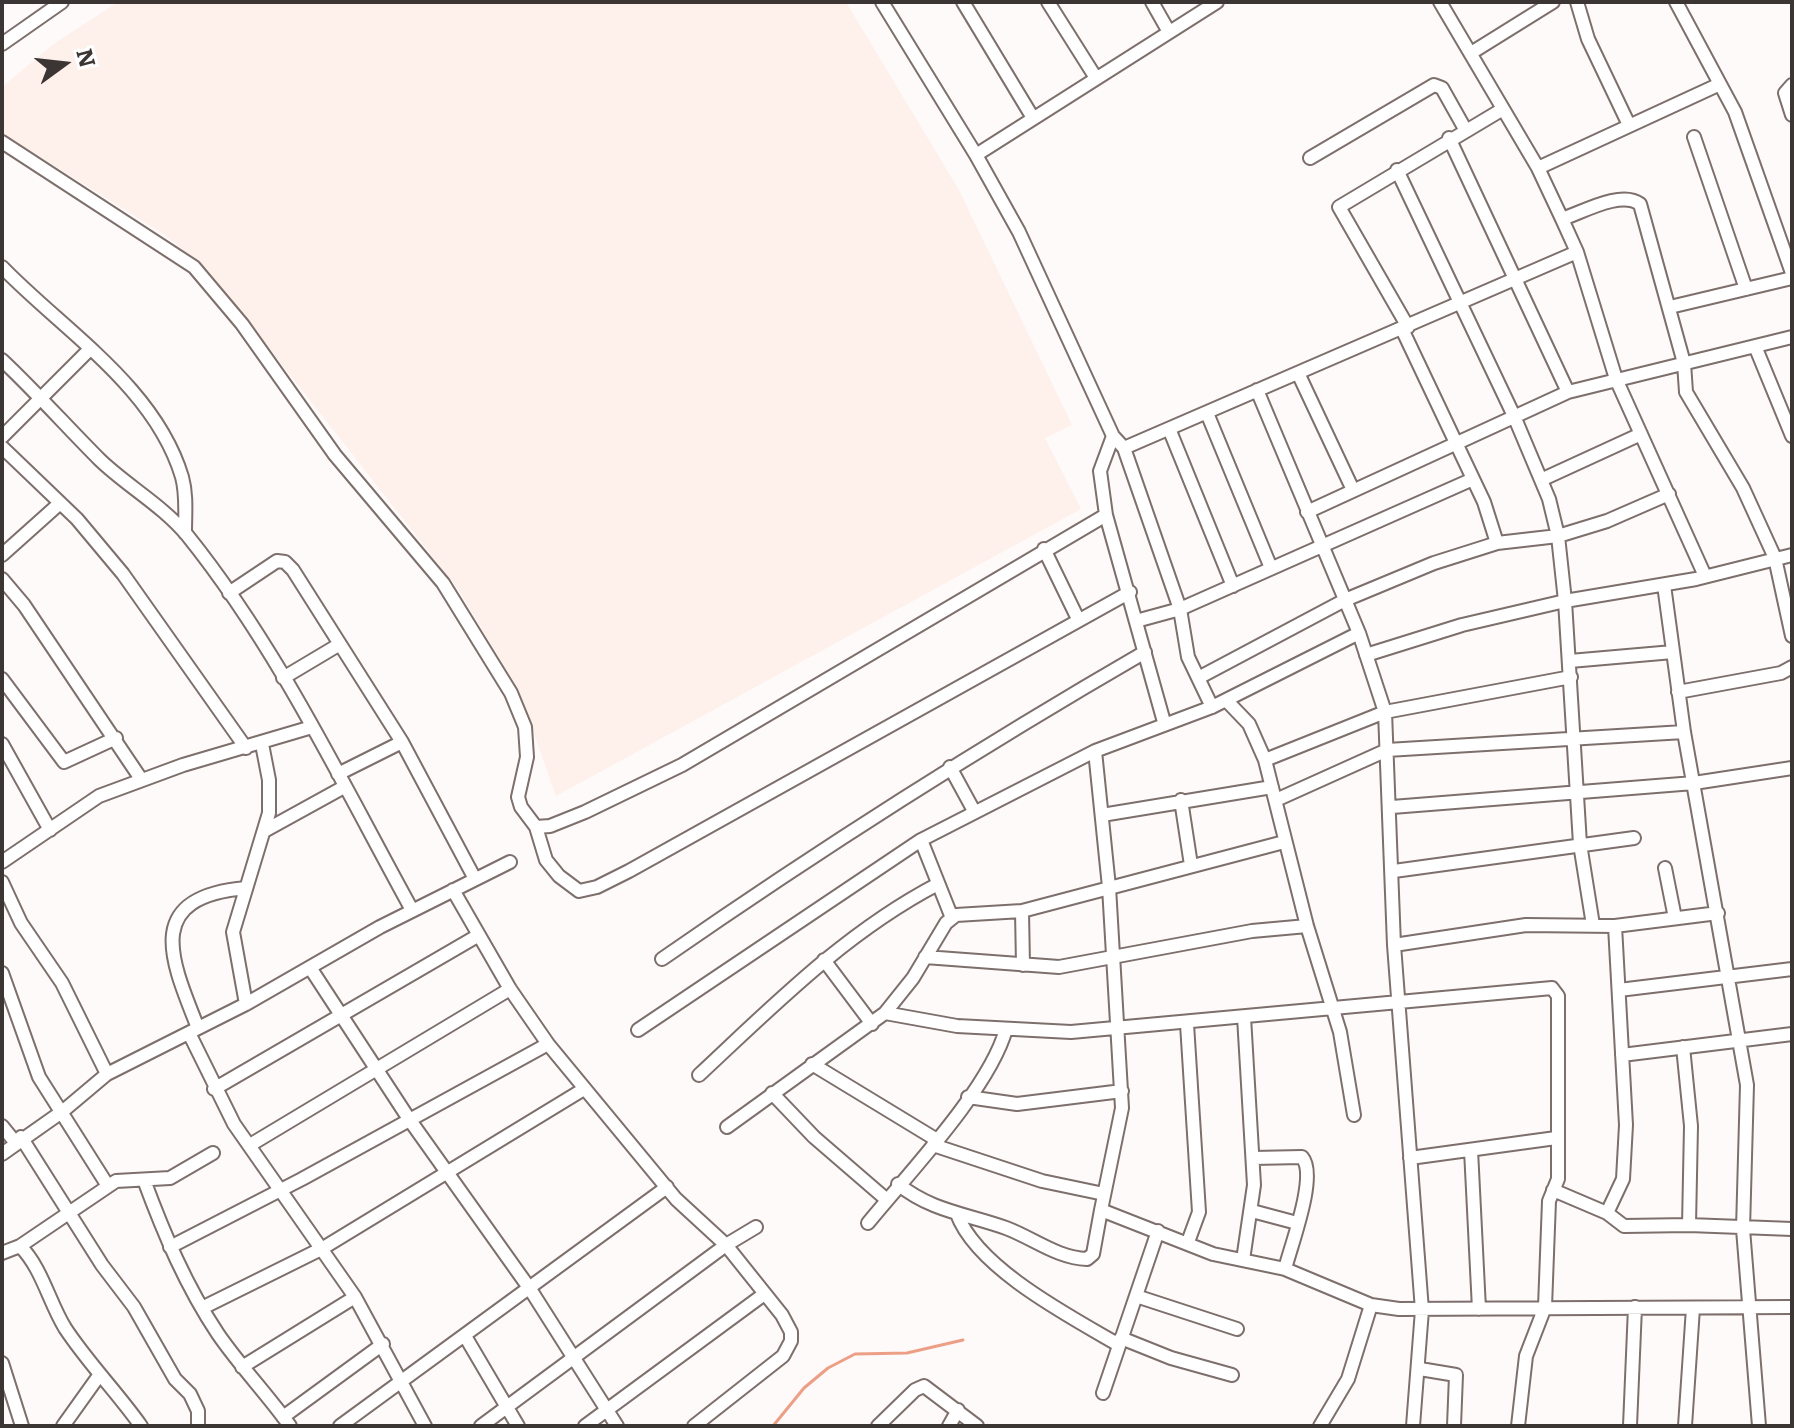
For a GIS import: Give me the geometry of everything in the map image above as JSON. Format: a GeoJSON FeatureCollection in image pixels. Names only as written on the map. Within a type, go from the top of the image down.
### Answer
{"type":"FeatureCollection","features":[{"type":"Feature","properties":{"kind":"street"},"geometry":{"type":"LineString","coordinates":[[2,44],[62,2]]}},
{"type":"Feature","properties":{"kind":"street"},"geometry":{"type":"LineString","coordinates":[[882,2],[976,155],[1045,284],[1113,436],[1124,448],[1180,609],[1188,657],[1212,707]]}},
{"type":"Feature","properties":{"kind":"street"},"geometry":{"type":"LineString","coordinates":[[963,2],[1033,118]]}},
{"type":"Feature","properties":{"kind":"street"},"geometry":{"type":"LineString","coordinates":[[1048,2],[1096,78]]}},
{"type":"Feature","properties":{"kind":"street"},"geometry":{"type":"LineString","coordinates":[[1152,2],[1169,32]]}},
{"type":"Feature","properties":{"kind":"street"},"geometry":{"type":"LineString","coordinates":[[976,155],[1217,2]]}},
{"type":"Feature","properties":{"kind":"street"},"geometry":{"type":"LineString","coordinates":[[1440,2],[1538,168],[1562,219],[1577,252],[1616,379],[1705,576]]}},
{"type":"Feature","properties":{"kind":"street"},"geometry":{"type":"LineString","coordinates":[[1471,53],[1553,2]]}},
{"type":"Feature","properties":{"kind":"street"},"geometry":{"type":"LineString","coordinates":[[1577,2],[1588,39],[1629,125]]}},
{"type":"Feature","properties":{"kind":"street"},"geometry":{"type":"LineString","coordinates":[[1670,307],[1792,275],[1751,153],[1720,84],[1676,2]]}},
{"type":"Feature","properties":{"kind":"street"},"geometry":{"type":"LineString","coordinates":[[1538,168],[1720,84]]}},
{"type":"Feature","properties":{"kind":"street"},"geometry":{"type":"LineString","coordinates":[[1310,158],[1434,85],[1442,88],[1465,129]]}},
{"type":"Feature","properties":{"kind":"street"},"geometry":{"type":"LineString","coordinates":[[1792,85],[1785,93],[1792,115]]}},
{"type":"Feature","properties":{"kind":"street"},"geometry":{"type":"LineString","coordinates":[[1497,543],[1473,479],[1405,328],[1339,210],[1341,204],[1503,109]]}},
{"type":"Feature","properties":{"kind":"street"},"geometry":{"type":"LineString","coordinates":[[1694,137],[1746,289]]}},
{"type":"Feature","properties":{"kind":"street"},"geometry":{"type":"LineString","coordinates":[[1449,138],[1568,392]]}},
{"type":"Feature","properties":{"kind":"street"},"geometry":{"type":"LineString","coordinates":[[2,142],[184,258],[210,284],[335,455],[443,583],[511,693],[527,742],[518,797],[521,807],[536,827],[546,860],[559,876],[579,891],[597,887],[1130,592]]}},
{"type":"Feature","properties":{"kind":"street"},"geometry":{"type":"LineString","coordinates":[[1397,170],[1543,479],[1558,536],[1570,661],[1580,844],[1593,925]]}},
{"type":"Feature","properties":{"kind":"street"},"geometry":{"type":"LineString","coordinates":[[1562,219],[1627,198],[1640,204],[1684,363],[1686,392],[1743,488],[1775,558],[1792,636]]}},
{"type":"Feature","properties":{"kind":"street"},"geometry":{"type":"LineString","coordinates":[[1124,448],[1170,431],[1257,390],[1577,252]]}},
{"type":"Feature","properties":{"kind":"street"},"geometry":{"type":"LineString","coordinates":[[2,267],[90,349],[144,406],[163,435],[182,477],[185,533]]}},
{"type":"Feature","properties":{"kind":"street"},"geometry":{"type":"LineString","coordinates":[[1307,512],[1568,392],[1792,337]]}},
{"type":"Feature","properties":{"kind":"street"},"geometry":{"type":"LineString","coordinates":[[1755,346],[1792,436]]}},
{"type":"Feature","properties":{"kind":"street"},"geometry":{"type":"LineString","coordinates":[[2,437],[90,349]]}},
{"type":"Feature","properties":{"kind":"street"},"geometry":{"type":"LineString","coordinates":[[2,360],[100,459],[185,533],[229,593],[283,678],[412,910]]}},
{"type":"Feature","properties":{"kind":"street"},"geometry":{"type":"LineString","coordinates":[[1298,373],[1353,490]]}},
{"type":"Feature","properties":{"kind":"street"},"geometry":{"type":"LineString","coordinates":[[1257,390],[1359,633],[1385,712],[1392,807],[1394,945],[1422,1310],[1420,1369],[1413,1426]]}},
{"type":"Feature","properties":{"kind":"street"},"geometry":{"type":"LineString","coordinates":[[1207,413],[1271,568]]}},
{"type":"Feature","properties":{"kind":"street"},"geometry":{"type":"LineString","coordinates":[[1170,431],[1233,586]]}},
{"type":"Feature","properties":{"kind":"street"},"geometry":{"type":"LineString","coordinates":[[1543,479],[1641,434]]}},
{"type":"Feature","properties":{"kind":"street"},"geometry":{"type":"LineString","coordinates":[[1113,436],[1100,471],[1106,515],[1164,722]]}},
{"type":"Feature","properties":{"kind":"street"},"geometry":{"type":"LineString","coordinates":[[2,447],[77,519],[123,574],[246,748]]}},
{"type":"Feature","properties":{"kind":"street"},"geometry":{"type":"LineString","coordinates":[[1136,621],[1180,609],[1473,479]]}},
{"type":"Feature","properties":{"kind":"street"},"geometry":{"type":"LineString","coordinates":[[1200,677],[1345,600],[1434,563],[1497,543],[1558,536],[1597,525],[1669,494]]}},
{"type":"Feature","properties":{"kind":"street"},"geometry":{"type":"LineString","coordinates":[[2,555],[59,504]]}},
{"type":"Feature","properties":{"kind":"street"},"geometry":{"type":"LineString","coordinates":[[536,827],[550,826],[585,812],[682,765],[1106,515]]}},
{"type":"Feature","properties":{"kind":"street"},"geometry":{"type":"LineString","coordinates":[[1044,549],[1078,619]]}},
{"type":"Feature","properties":{"kind":"street"},"geometry":{"type":"LineString","coordinates":[[1366,655],[1462,625],[1565,601],[1664,585],[1792,555]]}},
{"type":"Feature","properties":{"kind":"street"},"geometry":{"type":"LineString","coordinates":[[229,593],[266,565],[285,562],[402,742],[475,879]]}},
{"type":"Feature","properties":{"kind":"street"},"geometry":{"type":"LineString","coordinates":[[2,579],[116,738],[141,779]]}},
{"type":"Feature","properties":{"kind":"street"},"geometry":{"type":"LineString","coordinates":[[1664,585],[1684,732],[1747,1085],[1743,1229],[1759,1426]]}},
{"type":"Feature","properties":{"kind":"street"},"geometry":{"type":"LineString","coordinates":[[638,1030],[921,840],[1095,751],[1164,722],[1212,707],[1359,633]]}},
{"type":"Feature","properties":{"kind":"street"},"geometry":{"type":"LineString","coordinates":[[283,678],[340,644]]}},
{"type":"Feature","properties":{"kind":"street"},"geometry":{"type":"LineString","coordinates":[[662,959],[817,852],[950,767],[1145,652]]}},
{"type":"Feature","properties":{"kind":"street"},"geometry":{"type":"LineString","coordinates":[[1570,661],[1673,652]]}},
{"type":"Feature","properties":{"kind":"street"},"geometry":{"type":"LineString","coordinates":[[1678,692],[1781,673],[1792,667]]}},
{"type":"Feature","properties":{"kind":"street"},"geometry":{"type":"LineString","coordinates":[[1265,760],[1385,712],[1571,677]]}},
{"type":"Feature","properties":{"kind":"street"},"geometry":{"type":"LineString","coordinates":[[2,679],[64,762],[116,738]]}},
{"type":"Feature","properties":{"kind":"street"},"geometry":{"type":"LineString","coordinates":[[1226,700],[1249,724],[1265,760],[1284,842],[1333,1010],[1354,1115]]}},
{"type":"Feature","properties":{"kind":"street"},"geometry":{"type":"LineString","coordinates":[[2,862],[99,796],[141,779],[312,727]]}},
{"type":"Feature","properties":{"kind":"street"},"geometry":{"type":"LineString","coordinates":[[1276,800],[1387,750],[1684,732]]}},
{"type":"Feature","properties":{"kind":"street"},"geometry":{"type":"LineString","coordinates":[[338,774],[402,742]]}},
{"type":"Feature","properties":{"kind":"street"},"geometry":{"type":"LineString","coordinates":[[2,744],[50,830]]}},
{"type":"Feature","properties":{"kind":"street"},"geometry":{"type":"LineString","coordinates":[[246,1004],[233,932],[266,830],[270,796],[262,744]]}},
{"type":"Feature","properties":{"kind":"street"},"geometry":{"type":"LineString","coordinates":[[898,1184],[924,1203],[1006,1228],[1035,1243],[1087,1259],[1093,1254],[1117,1143],[1122,1091],[1109,887],[1095,751]]}},
{"type":"Feature","properties":{"kind":"street"},"geometry":{"type":"LineString","coordinates":[[950,767],[974,811]]}},
{"type":"Feature","properties":{"kind":"street"},"geometry":{"type":"LineString","coordinates":[[1392,807],[1694,783],[1792,768]]}},
{"type":"Feature","properties":{"kind":"street"},"geometry":{"type":"LineString","coordinates":[[266,830],[344,787]]}},
{"type":"Feature","properties":{"kind":"street"},"geometry":{"type":"LineString","coordinates":[[1102,815],[1272,787]]}},
{"type":"Feature","properties":{"kind":"street"},"geometry":{"type":"LineString","coordinates":[[1181,800],[1191,865]]}},
{"type":"Feature","properties":{"kind":"street"},"geometry":{"type":"LineString","coordinates":[[1394,871],[1634,838]]}},
{"type":"Feature","properties":{"kind":"street"},"geometry":{"type":"LineString","coordinates":[[921,840],[952,918]]}},
{"type":"Feature","properties":{"kind":"street"},"geometry":{"type":"LineString","coordinates":[[727,1127],[885,1013],[952,918],[1022,911],[1284,842]]}},
{"type":"Feature","properties":{"kind":"street"},"geometry":{"type":"LineString","coordinates":[[2,1154],[63,1111],[107,1074],[246,1004],[412,910],[510,862]]}},
{"type":"Feature","properties":{"kind":"street"},"geometry":{"type":"LineString","coordinates":[[1665,868],[1675,918]]}},
{"type":"Feature","properties":{"kind":"street"},"geometry":{"type":"LineString","coordinates":[[2,882],[21,923],[62,983],[107,1074]]}},
{"type":"Feature","properties":{"kind":"street"},"geometry":{"type":"LineString","coordinates":[[699,1075],[824,960],[886,913],[938,884]]}},
{"type":"Feature","properties":{"kind":"street"},"geometry":{"type":"LineString","coordinates":[[246,888],[204,895],[190,904],[174,930],[174,965],[194,1030],[214,1089],[355,1297],[403,1380],[425,1426]]}},
{"type":"Feature","properties":{"kind":"street"},"geometry":{"type":"LineString","coordinates":[[453,890],[510,989],[548,1044],[667,1187],[698,1222],[726,1245],[788,1324],[791,1332],[788,1349],[741,1391],[694,1426]]}},
{"type":"Feature","properties":{"kind":"street"},"geometry":{"type":"LineString","coordinates":[[1022,911],[1023,965]]}},
{"type":"Feature","properties":{"kind":"street"},"geometry":{"type":"LineString","coordinates":[[1394,945],[1526,925],[1615,926],[1718,913]]}},
{"type":"Feature","properties":{"kind":"street"},"geometry":{"type":"LineString","coordinates":[[925,957],[1070,966],[1252,931],[1307,926]]}},
{"type":"Feature","properties":{"kind":"street"},"geometry":{"type":"LineString","coordinates":[[1607,1213],[1623,1179],[1626,1125],[1615,926]]}},
{"type":"Feature","properties":{"kind":"street"},"geometry":{"type":"LineString","coordinates":[[214,1089],[479,935]]}},
{"type":"Feature","properties":{"kind":"street"},"geometry":{"type":"LineString","coordinates":[[824,960],[872,1024]]}},
{"type":"Feature","properties":{"kind":"street"},"geometry":{"type":"LineString","coordinates":[[311,969],[409,1119],[530,1289],[605,1412],[617,1426]]}},
{"type":"Feature","properties":{"kind":"street"},"geometry":{"type":"LineString","coordinates":[[1619,990],[1792,969]]}},
{"type":"Feature","properties":{"kind":"street"},"geometry":{"type":"LineString","coordinates":[[2,973],[39,1077],[108,1186]]}},
{"type":"Feature","properties":{"kind":"street"},"geometry":{"type":"LineString","coordinates":[[885,1013],[957,1026],[1044,1033],[1187,1024],[1552,988],[1556,991],[1558,1179],[1549,1201],[1545,1307],[1526,1356],[1518,1426]]}},
{"type":"Feature","properties":{"kind":"street"},"geometry":{"type":"LineString","coordinates":[[250,1145],[510,989]]}},
{"type":"Feature","properties":{"kind":"street"},"geometry":{"type":"LineString","coordinates":[[1243,1260],[1252,1211],[1253,1158],[1244,1017]]}},
{"type":"Feature","properties":{"kind":"street"},"geometry":{"type":"LineString","coordinates":[[1187,1024],[1199,1212],[1188,1242]]}},
{"type":"Feature","properties":{"kind":"street"},"geometry":{"type":"LineString","coordinates":[[868,1223],[935,1142],[995,1060],[1006,1029]]}},
{"type":"Feature","properties":{"kind":"street"},"geometry":{"type":"LineString","coordinates":[[1622,1055],[1792,1034]]}},
{"type":"Feature","properties":{"kind":"street"},"geometry":{"type":"LineString","coordinates":[[170,1247],[548,1044]]}},
{"type":"Feature","properties":{"kind":"street"},"geometry":{"type":"LineString","coordinates":[[1683,1047],[1691,1126],[1689,1225]]}},
{"type":"Feature","properties":{"kind":"street"},"geometry":{"type":"LineString","coordinates":[[812,1064],[935,1142],[1042,1181],[1104,1194]]}},
{"type":"Feature","properties":{"kind":"street"},"geometry":{"type":"LineString","coordinates":[[202,1308],[323,1248],[584,1089]]}},
{"type":"Feature","properties":{"kind":"street"},"geometry":{"type":"LineString","coordinates":[[968,1097],[1007,1105],[1122,1091]]}},
{"type":"Feature","properties":{"kind":"street"},"geometry":{"type":"LineString","coordinates":[[772,1093],[814,1137],[887,1200]]}},
{"type":"Feature","properties":{"kind":"street"},"geometry":{"type":"LineString","coordinates":[[2,1126],[18,1140],[134,1307],[175,1379],[190,1394],[198,1411],[198,1426]]}},
{"type":"Feature","properties":{"kind":"street"},"geometry":{"type":"LineString","coordinates":[[1410,1158],[1556,1138]]}},
{"type":"Feature","properties":{"kind":"street"},"geometry":{"type":"LineString","coordinates":[[1471,1150],[1479,1309]]}},
{"type":"Feature","properties":{"kind":"street"},"geometry":{"type":"LineString","coordinates":[[2,1253],[47,1232],[68,1211],[108,1186],[124,1179],[144,1180],[178,1175],[213,1153]]}},
{"type":"Feature","properties":{"kind":"street"},"geometry":{"type":"LineString","coordinates":[[1253,1158],[1305,1160],[1309,1176],[1285,1269]]}},
{"type":"Feature","properties":{"kind":"street"},"geometry":{"type":"LineString","coordinates":[[144,1180],[170,1247],[202,1308],[242,1367],[286,1421],[383,1344]]}},
{"type":"Feature","properties":{"kind":"street"},"geometry":{"type":"LineString","coordinates":[[340,1426],[667,1187]]}},
{"type":"Feature","properties":{"kind":"street"},"geometry":{"type":"LineString","coordinates":[[1553,1190],[1607,1213],[1624,1226],[1792,1229]]}},
{"type":"Feature","properties":{"kind":"street"},"geometry":{"type":"LineString","coordinates":[[1101,1210],[1213,1254],[1285,1269],[1371,1305],[1422,1310],[1545,1307],[1751,1310],[1792,1307]]}},
{"type":"Feature","properties":{"kind":"street"},"geometry":{"type":"LineString","coordinates":[[1252,1211],[1297,1223]]}},
{"type":"Feature","properties":{"kind":"street"},"geometry":{"type":"LineString","coordinates":[[957,1214],[965,1233],[981,1254],[1059,1309],[1120,1342],[1232,1375]]}},
{"type":"Feature","properties":{"kind":"street"},"geometry":{"type":"LineString","coordinates":[[481,1426],[726,1245],[756,1227]]}},
{"type":"Feature","properties":{"kind":"street"},"geometry":{"type":"LineString","coordinates":[[1103,1393],[1158,1231]]}},
{"type":"Feature","properties":{"kind":"street"},"geometry":{"type":"LineString","coordinates":[[20,1246],[32,1259],[52,1307],[98,1377],[139,1425]]}},
{"type":"Feature","properties":{"kind":"street"},"geometry":{"type":"LineString","coordinates":[[585,1426],[763,1295]]}},
{"type":"Feature","properties":{"kind":"street"},"geometry":{"type":"LineString","coordinates":[[1136,1296],[1237,1329]]}},
{"type":"Feature","properties":{"kind":"street"},"geometry":{"type":"LineString","coordinates":[[242,1367],[355,1297]]}},
{"type":"Feature","properties":{"kind":"street"},"geometry":{"type":"LineString","coordinates":[[1320,1426],[1348,1379],[1371,1305]]}},
{"type":"Feature","properties":{"kind":"street"},"geometry":{"type":"LineString","coordinates":[[1630,1426],[1635,1307]]}},
{"type":"Feature","properties":{"kind":"street"},"geometry":{"type":"LineString","coordinates":[[1685,1426],[1693,1308]]}},
{"type":"Feature","properties":{"kind":"street"},"geometry":{"type":"LineString","coordinates":[[465,1336],[518,1426]]}},
{"type":"Feature","properties":{"kind":"street"},"geometry":{"type":"LineString","coordinates":[[2,1363],[22,1426]]}},
{"type":"Feature","properties":{"kind":"street"},"geometry":{"type":"LineString","coordinates":[[1420,1369],[1456,1375],[1454,1426]]}},
{"type":"Feature","properties":{"kind":"street"},"geometry":{"type":"LineString","coordinates":[[63,1426],[98,1377]]}},
{"type":"Feature","properties":{"kind":"street"},"geometry":{"type":"LineString","coordinates":[[878,1426],[919,1387],[924,1386],[977,1426]]}},
{"type":"Feature","properties":{"kind":"street"},"geometry":{"type":"LineString","coordinates":[[949,1426],[958,1410]]}},
{"type":"Feature","properties":{"kind":"shaded area"},"geometry":{"type":"Polygon","coordinates":[[[118,2],[846,2],[959,190],[1072,425],[1045,438],[1081,509],[556,796],[518,689],[458,589],[207,269],[162,233],[2,133],[2,87],[55,43],[118,2]]]}},
{"type":"Feature","properties":{"kind":"waterway"},"geometry":{"type":"LineString","coordinates":[[773,1426],[804,1388],[828,1368],[855,1354],[907,1353],[963,1340]]}}]}
